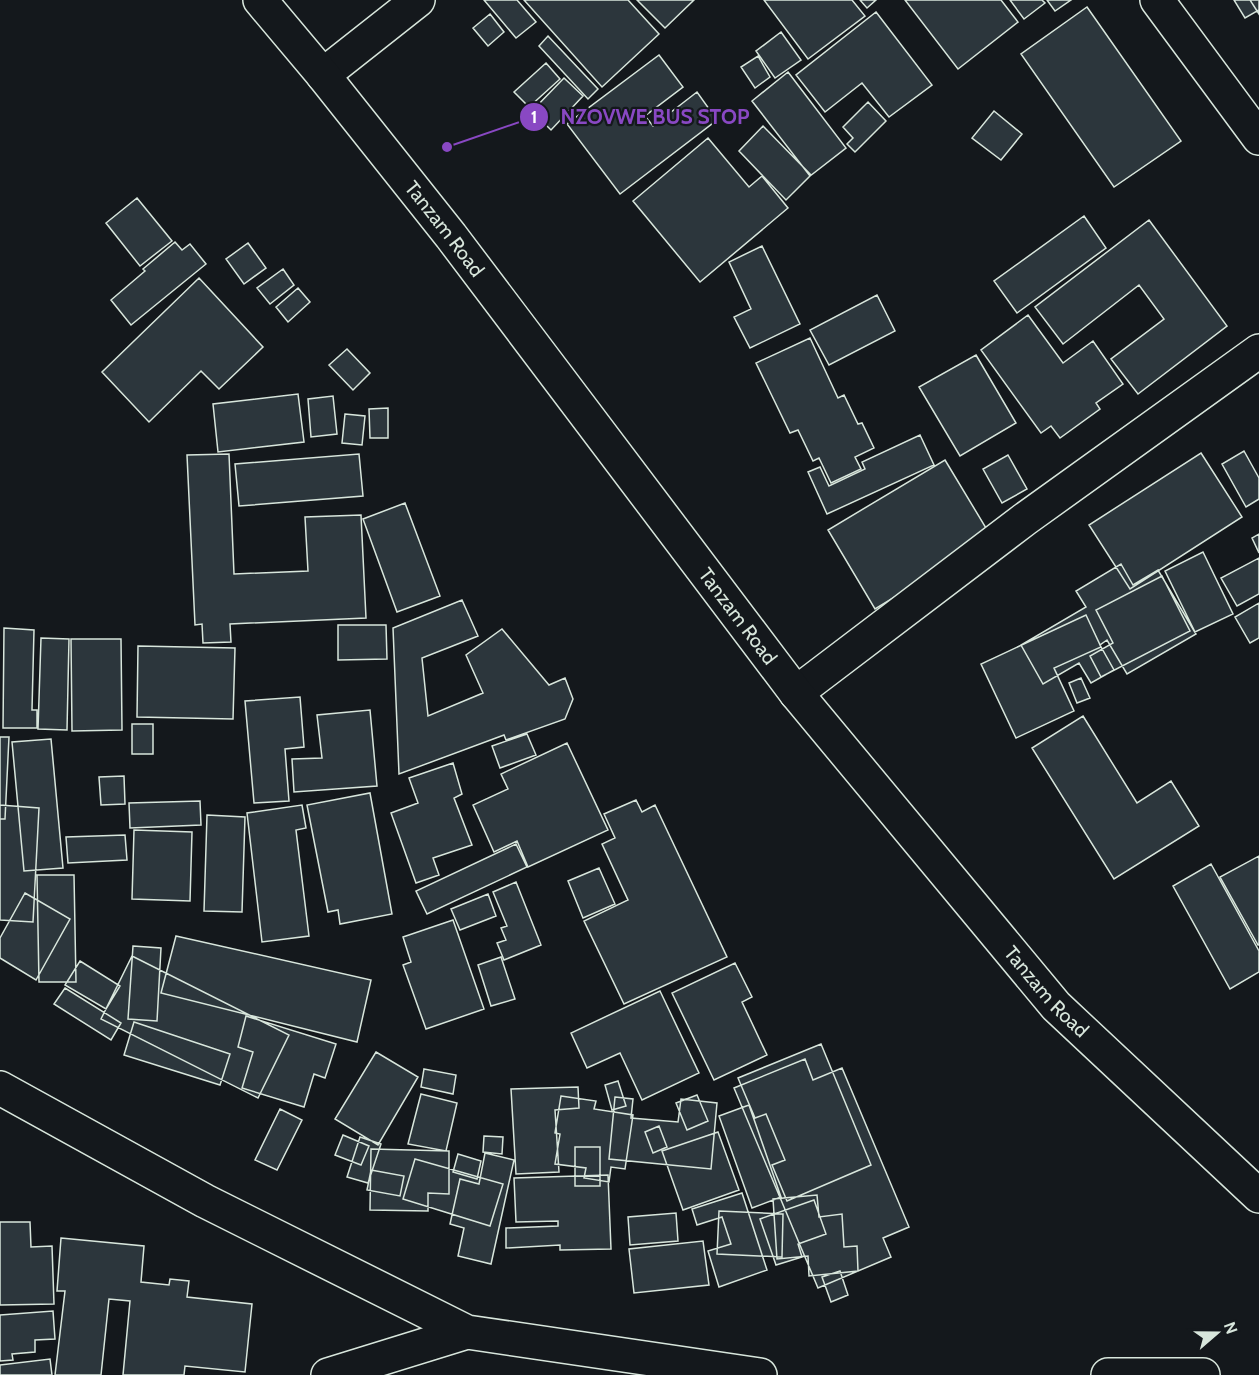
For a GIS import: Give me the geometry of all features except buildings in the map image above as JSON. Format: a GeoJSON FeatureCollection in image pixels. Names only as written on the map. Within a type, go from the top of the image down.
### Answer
{"type":"FeatureCollection","features":[{"type":"Feature","properties":{"kind":"main road","name":"Tanzam Road"},"geometry":{"type":"LineString","coordinates":[[260,0],[464,252],[796,693],[1056,1006],[1259,1196]]}},
{"type":"Feature","properties":{"kind":"main road"},"geometry":{"type":"LineString","coordinates":[[323,75],[418,0]]}},
{"type":"Feature","properties":{"kind":"main road"},"geometry":{"type":"LineString","coordinates":[[1157,0],[1259,138]]}},
{"type":"Feature","properties":{"kind":"main road"},"geometry":{"type":"LineString","coordinates":[[796,693],[1025,519],[1259,351]]}},
{"type":"Feature","properties":{"kind":"main road"},"geometry":{"type":"LineString","coordinates":[[0,1088],[205,1201],[467,1332],[760,1375]]}},
{"type":"Feature","properties":{"kind":"main road"},"geometry":{"type":"LineString","coordinates":[[328,1375],[467,1332]]}},
{"type":"Feature","properties":{"kind":"main road"},"geometry":{"type":"LineString","coordinates":[[1108,1375],[1203,1375]]}},
{"type":"Feature","properties":{"kind":"place","name":"NZOVWE BUS STOP"},"geometry":{"type":"Point","coordinates":[447,147]}}]}
